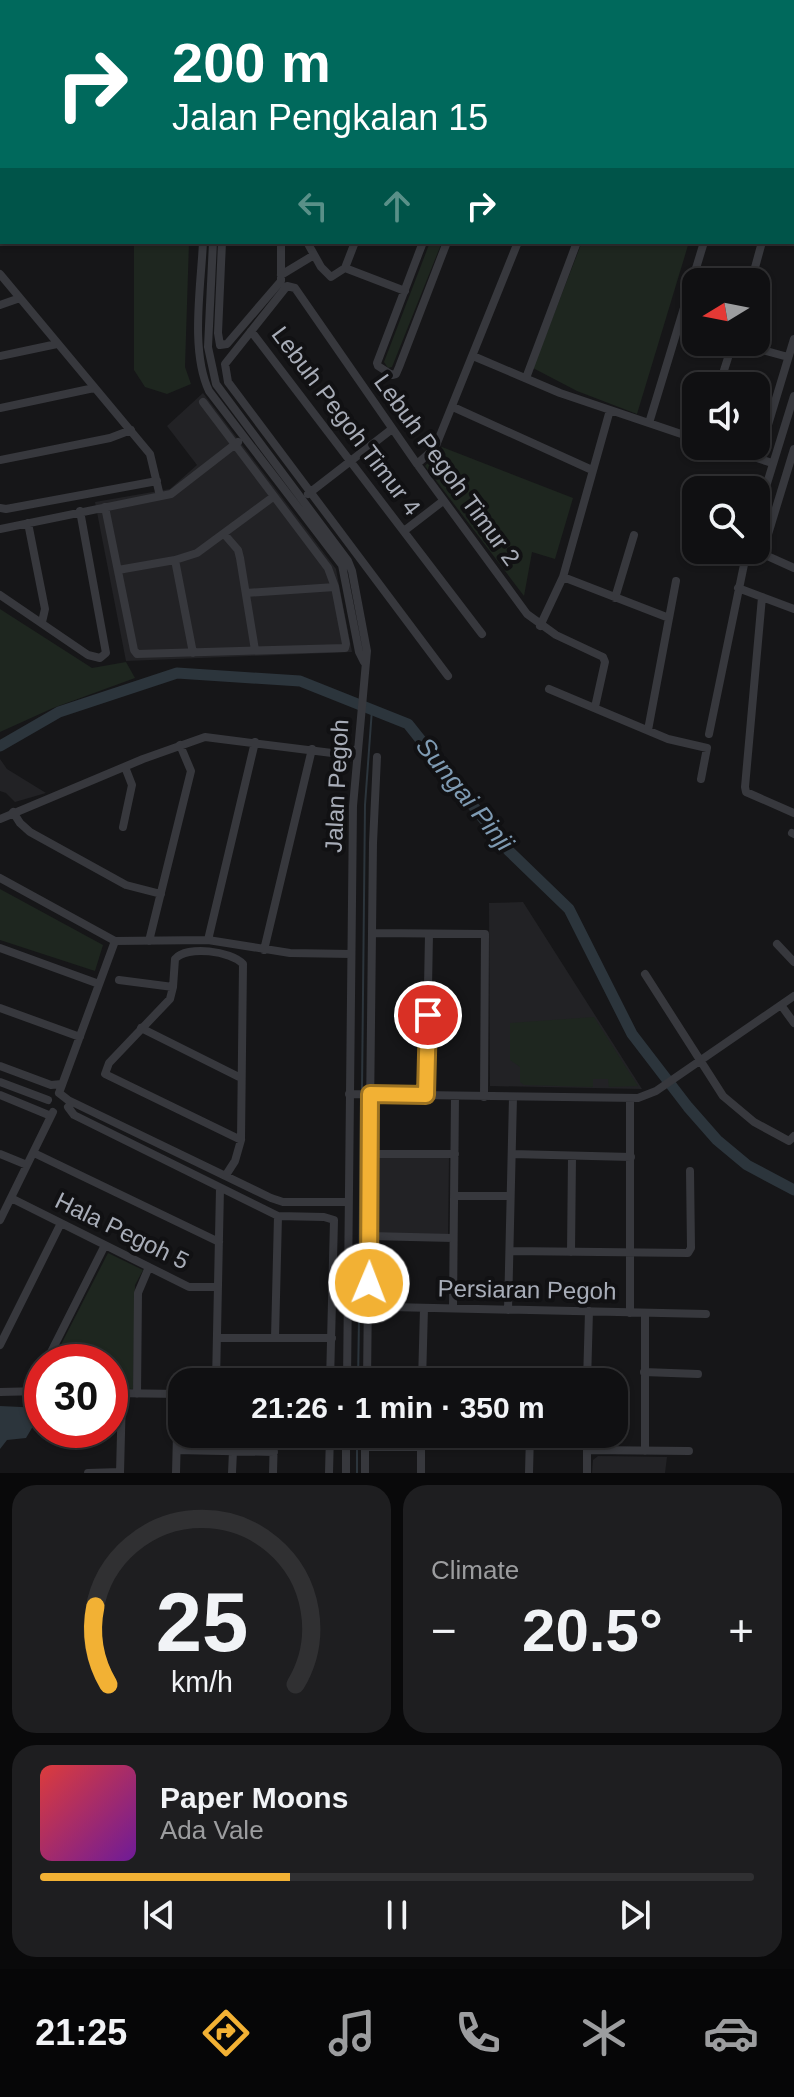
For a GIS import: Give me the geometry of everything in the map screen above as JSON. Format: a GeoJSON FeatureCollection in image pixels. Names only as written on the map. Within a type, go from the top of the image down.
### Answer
{"type":"FeatureCollection","features":[{"type":"Feature","properties":{"kind":"street","name":"Jalan Pegoh"},"geometry":{"type":"LineString","coordinates":[[203,244],[199,340],[204,379],[209,391],[342,565],[359,652],[365,662],[356,765],[351,954],[347,1368]]}},
{"type":"Feature","properties":{"kind":"street"},"geometry":{"type":"LineString","coordinates":[[213,244],[208,347],[216,384],[348,561],[367,651],[365,662]]}},
{"type":"Feature","properties":{"kind":"street"},"geometry":{"type":"LineString","coordinates":[[222,244],[220,345],[227,344],[281,281],[281,244]]}},
{"type":"Feature","properties":{"kind":"street"},"geometry":{"type":"LineString","coordinates":[[308,244],[328,276],[336,275],[345,268],[354,244]]}},
{"type":"Feature","properties":{"kind":"street"},"geometry":{"type":"LineString","coordinates":[[422,244],[377,363],[392,375],[399,367],[446,244]]}},
{"type":"Feature","properties":{"kind":"street"},"geometry":{"type":"LineString","coordinates":[[417,464],[435,448],[517,244]]}},
{"type":"Feature","properties":{"kind":"street"},"geometry":{"type":"LineString","coordinates":[[526,378],[576,244]]}},
{"type":"Feature","properties":{"kind":"street"},"geometry":{"type":"LineString","coordinates":[[649,423],[703,244]]}},
{"type":"Feature","properties":{"kind":"street"},"geometry":{"type":"LineString","coordinates":[[755,268],[761,244]]}},
{"type":"Feature","properties":{"kind":"street"},"geometry":{"type":"LineString","coordinates":[[281,275],[314,255]]}},
{"type":"Feature","properties":{"kind":"street"},"geometry":{"type":"LineString","coordinates":[[345,268],[405,291]]}},
{"type":"Feature","properties":{"kind":"street"},"geometry":{"type":"LineString","coordinates":[[0,274],[150,454],[160,496]]}},
{"type":"Feature","properties":{"kind":"street","name":"Lebuh Pegoh Timur 2"},"geometry":{"type":"LineString","coordinates":[[251,331],[287,286],[292,286],[443,501],[527,614],[540,626],[603,657],[605,662],[595,707]]}},
{"type":"Feature","properties":{"kind":"street"},"geometry":{"type":"LineString","coordinates":[[0,305],[20,298]]}},
{"type":"Feature","properties":{"kind":"street","name":"Lebuh Pegoh Timur 4"},"geometry":{"type":"LineString","coordinates":[[448,676],[228,382],[225,364],[251,331],[482,634]]}},
{"type":"Feature","properties":{"kind":"street"},"geometry":{"type":"LineString","coordinates":[[770,418],[794,339]]}},
{"type":"Feature","properties":{"kind":"street"},"geometry":{"type":"LineString","coordinates":[[0,356],[57,344]]}},
{"type":"Feature","properties":{"kind":"street"},"geometry":{"type":"LineString","coordinates":[[770,352],[788,357]]}},
{"type":"Feature","properties":{"kind":"street"},"geometry":{"type":"LineString","coordinates":[[473,356],[610,410],[682,434]]}},
{"type":"Feature","properties":{"kind":"street"},"geometry":{"type":"LineString","coordinates":[[0,408],[94,388]]}},
{"type":"Feature","properties":{"kind":"street"},"geometry":{"type":"LineString","coordinates":[[768,476],[794,396]]}},
{"type":"Feature","properties":{"kind":"street"},"geometry":{"type":"LineString","coordinates":[[105,507],[137,654],[345,648],[335,587],[325,563],[203,402]]}},
{"type":"Feature","properties":{"kind":"street"},"geometry":{"type":"LineString","coordinates":[[453,407],[592,470]]}},
{"type":"Feature","properties":{"kind":"street"},"geometry":{"type":"LineString","coordinates":[[540,626],[563,577],[610,410]]}},
{"type":"Feature","properties":{"kind":"street"},"geometry":{"type":"LineString","coordinates":[[241,420],[246,437],[259,444]]}},
{"type":"Feature","properties":{"kind":"street"},"geometry":{"type":"LineString","coordinates":[[301,499],[392,429]]}},
{"type":"Feature","properties":{"kind":"street"},"geometry":{"type":"LineString","coordinates":[[0,460],[110,438],[131,430]]}},
{"type":"Feature","properties":{"kind":"street"},"geometry":{"type":"LineString","coordinates":[[0,529],[171,494],[246,437]]}},
{"type":"Feature","properties":{"kind":"street"},"geometry":{"type":"LineString","coordinates":[[770,518],[794,449]]}},
{"type":"Feature","properties":{"kind":"street"},"geometry":{"type":"LineString","coordinates":[[764,460],[772,463]]}},
{"type":"Feature","properties":{"kind":"street"},"geometry":{"type":"LineString","coordinates":[[0,509],[157,481]]}},
{"type":"Feature","properties":{"kind":"street"},"geometry":{"type":"LineString","coordinates":[[285,491],[301,499]]}},
{"type":"Feature","properties":{"kind":"street"},"geometry":{"type":"LineString","coordinates":[[118,570],[197,553],[273,497]]}},
{"type":"Feature","properties":{"kind":"street"},"geometry":{"type":"LineString","coordinates":[[301,499],[306,519]]}},
{"type":"Feature","properties":{"kind":"street"},"geometry":{"type":"LineString","coordinates":[[404,531],[443,501]]}},
{"type":"Feature","properties":{"kind":"street"},"geometry":{"type":"LineString","coordinates":[[0,595],[88,655],[100,658],[106,653],[80,511]]}},
{"type":"Feature","properties":{"kind":"street"},"geometry":{"type":"LineString","coordinates":[[28,523],[45,609],[42,622]]}},
{"type":"Feature","properties":{"kind":"street"},"geometry":{"type":"LineString","coordinates":[[225,535],[238,550],[255,650]]}},
{"type":"Feature","properties":{"kind":"street"},"geometry":{"type":"LineString","coordinates":[[615,598],[634,535]]}},
{"type":"Feature","properties":{"kind":"street"},"geometry":{"type":"LineString","coordinates":[[770,557],[794,568]]}},
{"type":"Feature","properties":{"kind":"street"},"geometry":{"type":"LineString","coordinates":[[175,560],[193,653]]}},
{"type":"Feature","properties":{"kind":"street"},"geometry":{"type":"LineString","coordinates":[[709,734],[744,564]]}},
{"type":"Feature","properties":{"kind":"street"},"geometry":{"type":"LineString","coordinates":[[563,577],[669,618]]}},
{"type":"Feature","properties":{"kind":"street"},"geometry":{"type":"LineString","coordinates":[[648,730],[676,581]]}},
{"type":"Feature","properties":{"kind":"street"},"geometry":{"type":"LineString","coordinates":[[246,593],[335,587]]}},
{"type":"Feature","properties":{"kind":"street"},"geometry":{"type":"LineString","coordinates":[[738,588],[794,609]]}},
{"type":"Feature","properties":{"kind":"street"},"geometry":{"type":"LineString","coordinates":[[762,597],[745,787],[746,792],[794,813]]}},
{"type":"Feature","properties":{"kind":"street"},"geometry":{"type":"LineString","coordinates":[[549,689],[668,739],[707,748],[701,779]]}},
{"type":"Feature","properties":{"kind":"street"},"geometry":{"type":"LineString","coordinates":[[0,819],[205,737],[348,755],[356,765]]}},
{"type":"Feature","properties":{"kind":"street"},"geometry":{"type":"LineString","coordinates":[[208,940],[255,742]]}},
{"type":"Feature","properties":{"kind":"street"},"geometry":{"type":"LineString","coordinates":[[149,941],[191,771],[180,745]]}},
{"type":"Feature","properties":{"kind":"street"},"geometry":{"type":"LineString","coordinates":[[348,755],[358,747]]}},
{"type":"Feature","properties":{"kind":"street"},"geometry":{"type":"LineString","coordinates":[[264,950],[312,749]]}},
{"type":"Feature","properties":{"kind":"street","name":"Jalan Pegoh"},"geometry":{"type":"LineString","coordinates":[[367,1368],[373,814],[377,757]]}},
{"type":"Feature","properties":{"kind":"street"},"geometry":{"type":"LineString","coordinates":[[123,827],[132,785],[125,767]]}},
{"type":"Feature","properties":{"kind":"street"},"geometry":{"type":"LineString","coordinates":[[13,812],[30,832],[126,885],[161,894]]}},
{"type":"Feature","properties":{"kind":"street"},"geometry":{"type":"LineString","coordinates":[[0,878],[115,941],[208,940],[264,950],[351,954]]}},
{"type":"Feature","properties":{"kind":"street"},"geometry":{"type":"LineString","coordinates":[[373,933],[485,934],[484,1097]]}},
{"type":"Feature","properties":{"kind":"street"},"geometry":{"type":"LineString","coordinates":[[426,1095],[429,934]]}},
{"type":"Feature","properties":{"kind":"street"},"geometry":{"type":"LineString","coordinates":[[48,1100],[61,1088],[115,941]]}},
{"type":"Feature","properties":{"kind":"street"},"geometry":{"type":"LineString","coordinates":[[777,944],[794,962]]}},
{"type":"Feature","properties":{"kind":"street"},"geometry":{"type":"LineString","coordinates":[[0,948],[99,984]]}},
{"type":"Feature","properties":{"kind":"street"},"geometry":{"type":"LineString","coordinates":[[226,1175],[235,1161],[241,1140],[243,964],[231,956],[202,951],[177,955],[170,999],[109,1063],[105,1074],[241,1140]]}},
{"type":"Feature","properties":{"kind":"street"},"geometry":{"type":"LineString","coordinates":[[645,974],[696,1063],[723,1096],[754,1122],[792,1140]]}},
{"type":"Feature","properties":{"kind":"street"},"geometry":{"type":"LineString","coordinates":[[119,980],[173,987]]}},
{"type":"Feature","properties":{"kind":"street"},"geometry":{"type":"LineString","coordinates":[[349,1094],[630,1100],[656,1091],[794,996]]}},
{"type":"Feature","properties":{"kind":"street"},"geometry":{"type":"LineString","coordinates":[[781,1005],[794,1023]]}},
{"type":"Feature","properties":{"kind":"street"},"geometry":{"type":"LineString","coordinates":[[0,1008],[80,1037]]}},
{"type":"Feature","properties":{"kind":"street"},"geometry":{"type":"LineString","coordinates":[[141,1028],[241,1078]]}},
{"type":"Feature","properties":{"kind":"street"},"geometry":{"type":"LineString","coordinates":[[0,1066],[61,1088],[70,1107],[278,1216],[334,1220],[331,1368]]}},
{"type":"Feature","properties":{"kind":"street"},"geometry":{"type":"LineString","coordinates":[[0,1082],[48,1100]]}},
{"type":"Feature","properties":{"kind":"street"},"geometry":{"type":"LineString","coordinates":[[0,1095],[52,1114],[70,1107]]}},
{"type":"Feature","properties":{"kind":"street"},"geometry":{"type":"LineString","coordinates":[[453,1308],[455,1096]]}},
{"type":"Feature","properties":{"kind":"street"},"geometry":{"type":"LineString","coordinates":[[508,1310],[513,1097]]}},
{"type":"Feature","properties":{"kind":"street"},"geometry":{"type":"LineString","coordinates":[[0,1220],[52,1114],[48,1100]]}},
{"type":"Feature","properties":{"kind":"street"},"geometry":{"type":"LineString","coordinates":[[630,1100],[630,1313]]}},
{"type":"Feature","properties":{"kind":"street"},"geometry":{"type":"LineString","coordinates":[[70,1107],[283,1202],[348,1202]]}},
{"type":"Feature","properties":{"kind":"street"},"geometry":{"type":"LineString","coordinates":[[34,1153],[219,1242]]}},
{"type":"Feature","properties":{"kind":"street"},"geometry":{"type":"LineString","coordinates":[[0,1154],[27,1165]]}},
{"type":"Feature","properties":{"kind":"street"},"geometry":{"type":"LineString","coordinates":[[371,1154],[455,1154]]}},
{"type":"Feature","properties":{"kind":"street"},"geometry":{"type":"LineString","coordinates":[[512,1154],[631,1157]]}},
{"type":"Feature","properties":{"kind":"street"},"geometry":{"type":"LineString","coordinates":[[571,1252],[572,1157]]}},
{"type":"Feature","properties":{"kind":"street"},"geometry":{"type":"LineString","coordinates":[[510,1251],[689,1252],[690,1171]]}},
{"type":"Feature","properties":{"kind":"street"},"geometry":{"type":"LineString","coordinates":[[217,1368],[220,1188]]}},
{"type":"Feature","properties":{"kind":"street"},"geometry":{"type":"LineString","coordinates":[[332,1202],[348,1189]]}},
{"type":"Feature","properties":{"kind":"street"},"geometry":{"type":"LineString","coordinates":[[454,1196],[510,1196]]}},
{"type":"Feature","properties":{"kind":"street","name":"Hala Pegoh 5"},"geometry":{"type":"LineString","coordinates":[[11,1198],[189,1287],[218,1287]]}},
{"type":"Feature","properties":{"kind":"street"},"geometry":{"type":"LineString","coordinates":[[332,1202],[343,1211],[348,1221]]}},
{"type":"Feature","properties":{"kind":"street"},"geometry":{"type":"LineString","coordinates":[[275,1338],[278,1216]]}},
{"type":"Feature","properties":{"kind":"street"},"geometry":{"type":"LineString","coordinates":[[0,1345],[61,1223]]}},
{"type":"Feature","properties":{"kind":"street"},"geometry":{"type":"LineString","coordinates":[[369,1236],[453,1238]]}},
{"type":"Feature","properties":{"kind":"street"},"geometry":{"type":"LineString","coordinates":[[55,1344],[105,1245]]}},
{"type":"Feature","properties":{"kind":"street"},"geometry":{"type":"LineString","coordinates":[[137,1394],[138,1293],[149,1267]]}},
{"type":"Feature","properties":{"kind":"street","name":"Persiaran Pegoh"},"geometry":{"type":"LineString","coordinates":[[347,1306],[706,1314]]}},
{"type":"Feature","properties":{"kind":"street"},"geometry":{"type":"LineString","coordinates":[[422,1368],[424,1308]]}},
{"type":"Feature","properties":{"kind":"street"},"geometry":{"type":"LineString","coordinates":[[587,1368],[589,1311]]}},
{"type":"Feature","properties":{"kind":"street"},"geometry":{"type":"LineString","coordinates":[[645,1313],[645,1451]]}},
{"type":"Feature","properties":{"kind":"street"},"geometry":{"type":"LineString","coordinates":[[218,1338],[332,1338]]}},
{"type":"Feature","properties":{"kind":"street"},"geometry":{"type":"LineString","coordinates":[[644,1372],[698,1374]]}},
{"type":"Feature","properties":{"kind":"street"},"geometry":{"type":"LineString","coordinates":[[0,1392],[24,1391]]}},
{"type":"Feature","properties":{"kind":"street"},"geometry":{"type":"LineString","coordinates":[[128,1394],[168,1394]]}},
{"type":"Feature","properties":{"kind":"street"},"geometry":{"type":"LineString","coordinates":[[88,1473],[120,1472],[121,1448]]}},
{"type":"Feature","properties":{"kind":"street"},"geometry":{"type":"LineString","coordinates":[[273,1473],[274,1448]]}},
{"type":"Feature","properties":{"kind":"street"},"geometry":{"type":"LineString","coordinates":[[329,1473],[330,1448]]}},
{"type":"Feature","properties":{"kind":"street"},"geometry":{"type":"LineString","coordinates":[[346,1448],[346,1473]]}},
{"type":"Feature","properties":{"kind":"street"},"geometry":{"type":"LineString","coordinates":[[365,1448],[365,1473]]}},
{"type":"Feature","properties":{"kind":"street"},"geometry":{"type":"LineString","coordinates":[[421,1448],[421,1473]]}},
{"type":"Feature","properties":{"kind":"street"},"geometry":{"type":"LineString","coordinates":[[529,1473],[530,1448]]}},
{"type":"Feature","properties":{"kind":"street"},"geometry":{"type":"LineString","coordinates":[[176,1473],[177,1450],[274,1452]]}},
{"type":"Feature","properties":{"kind":"street"},"geometry":{"type":"LineString","coordinates":[[587,1473],[587,1450],[689,1451]]}},
{"type":"Feature","properties":{"kind":"street"},"geometry":{"type":"LineString","coordinates":[[232,1473],[233,1451]]}},
{"type":"Feature","properties":{"kind":"shaded area"},"geometry":{"type":"Polygon","coordinates":[[[134,244],[189,244],[185,367],[191,384],[167,394],[145,387],[134,370],[134,244]]]}},
{"type":"Feature","properties":{"kind":"shaded area"},"geometry":{"type":"Polygon","coordinates":[[[429,244],[441,244],[392,367],[388,368],[384,362],[429,244]]]}},
{"type":"Feature","properties":{"kind":"shaded area"},"geometry":{"type":"Polygon","coordinates":[[[581,244],[688,244],[637,414],[577,391],[533,368],[581,244]]]}},
{"type":"Feature","properties":{"kind":"shaded area"},"geometry":{"type":"Polygon","coordinates":[[[203,393],[336,569],[352,652],[126,661],[95,502],[170,489],[197,465],[167,426],[203,393]]]}},
{"type":"Feature","properties":{"kind":"shaded area"},"geometry":{"type":"Polygon","coordinates":[[[442,447],[573,498],[555,559],[532,552],[524,596],[425,466],[442,447]]]}},
{"type":"Feature","properties":{"kind":"shaded area"},"geometry":{"type":"Polygon","coordinates":[[[0,609],[92,668],[126,662],[135,678],[53,708],[0,732],[0,609]]]}},
{"type":"Feature","properties":{"kind":"shaded area"},"geometry":{"type":"Polygon","coordinates":[[[0,759],[7,769],[46,793],[15,802],[0,791],[0,759]]]}},
{"type":"Feature","properties":{"kind":"shaded area"},"geometry":{"type":"Polygon","coordinates":[[[0,889],[103,945],[95,971],[0,940],[0,889]]]}},
{"type":"Feature","properties":{"kind":"shaded area"},"geometry":{"type":"Polygon","coordinates":[[[523,902],[642,1089],[490,1086],[489,903],[523,902]]]}},
{"type":"Feature","properties":{"kind":"shaded area"},"geometry":{"type":"Polygon","coordinates":[[[594,1017],[638,1086],[609,1087],[608,1079],[593,1079],[593,1087],[524,1085],[520,1082],[520,1067],[510,1060],[510,1023],[594,1017]]]}},
{"type":"Feature","properties":{"kind":"shaded area"},"geometry":{"type":"Polygon","coordinates":[[[374,1157],[449,1157],[448,1235],[373,1233],[374,1157]]]}},
{"type":"Feature","properties":{"kind":"shaded area"},"geometry":{"type":"Polygon","coordinates":[[[108,1253],[143,1270],[135,1285],[133,1389],[128,1389],[128,1344],[61,1344],[108,1253]]]}},
{"type":"Feature","properties":{"kind":"shaded area"},"geometry":{"type":"Polygon","coordinates":[[[0,1406],[24,1407],[24,1438],[7,1440],[0,1449],[0,1406]]]}},
{"type":"Feature","properties":{"kind":"shaded area"},"geometry":{"type":"Polygon","coordinates":[[[598,1456],[667,1457],[665,1473],[592,1473],[593,1460],[598,1456]]]}},
{"type":"Feature","properties":{"kind":"waterway","name":"Sungai Pinji"},"geometry":{"type":"LineString","coordinates":[[0,746],[59,712],[177,673],[300,681],[408,724],[509,851],[569,909],[632,1034],[688,1107],[717,1140],[747,1165],[794,1190]]}},
{"type":"Feature","properties":{"kind":"waterway"},"geometry":{"type":"LineString","coordinates":[[362,1089],[365,805],[372,709]]}},
{"type":"Feature","properties":{"kind":"waterway"},"geometry":{"type":"LineString","coordinates":[[359,1300],[361,1100]]}},
{"type":"Feature","properties":{"kind":"waterway"},"geometry":{"type":"LineString","coordinates":[[358,1368],[359,1318]]}},
{"type":"Feature","properties":{"kind":"waterway"},"geometry":{"type":"LineString","coordinates":[[357,1448],[357,1473]]}},
{"type":"Feature","properties":{"kind":"route"},"geometry":{"type":"LineString","coordinates":[[369,1283],[370,1094],[426,1095],[428,1015]]}}]}
